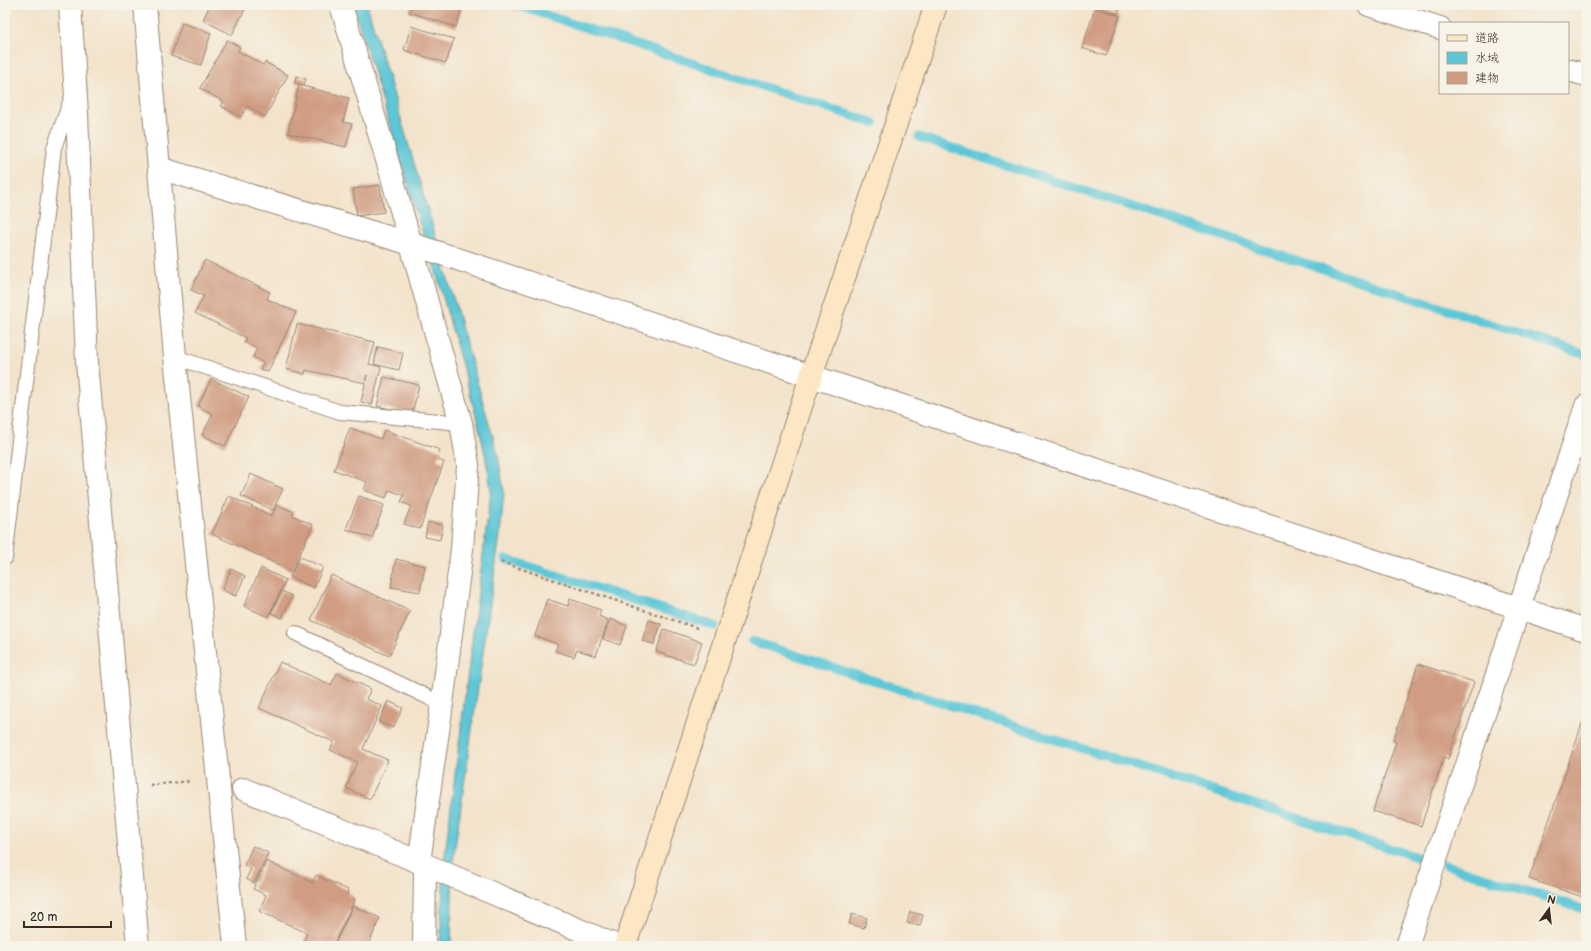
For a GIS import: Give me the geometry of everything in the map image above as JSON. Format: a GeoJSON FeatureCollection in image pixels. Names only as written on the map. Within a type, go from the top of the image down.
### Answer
{"type":"FeatureCollection","features":[{"type":"Feature","properties":{"kind":"street"},"geometry":{"type":"LineString","coordinates":[[70,5],[87,362],[138,946]]}},
{"type":"Feature","properties":{"kind":"street"},"geometry":{"type":"LineString","coordinates":[[145,5],[175,357],[235,946]]}},
{"type":"Feature","properties":{"kind":"street"},"geometry":{"type":"LineString","coordinates":[[341,5],[416,245],[461,423],[468,465],[462,550],[442,704],[426,865],[424,946]]}},
{"type":"Feature","properties":{"kind":"street"},"geometry":{"type":"LineString","coordinates":[[625,946],[811,376],[936,5]]}},
{"type":"Feature","properties":{"kind":"street"},"geometry":{"type":"LineString","coordinates":[[1369,5],[1439,28]]}},
{"type":"Feature","properties":{"kind":"street"},"geometry":{"type":"LineString","coordinates":[[1569,70],[1586,76]]}},
{"type":"Feature","properties":{"kind":"street"},"geometry":{"type":"LineString","coordinates":[[159,168],[447,255],[1586,630]]}},
{"type":"Feature","properties":{"kind":"street"},"geometry":{"type":"LineString","coordinates":[[1407,946],[1586,406]]}},
{"type":"Feature","properties":{"kind":"street"},"geometry":{"type":"LineString","coordinates":[[243,789],[616,946]]}},
{"type":"Feature","properties":{"kind":"lane"},"geometry":{"type":"LineString","coordinates":[[5,558],[54,148],[75,88]]}},
{"type":"Feature","properties":{"kind":"lane"},"geometry":{"type":"LineString","coordinates":[[175,357],[340,412],[461,423]]}},
{"type":"Feature","properties":{"kind":"lane"},"geometry":{"type":"LineString","coordinates":[[295,633],[442,704]]}},
{"type":"Feature","properties":{"kind":"path"},"geometry":{"type":"LineString","coordinates":[[501,562],[726,637]]}},
{"type":"Feature","properties":{"kind":"path"},"geometry":{"type":"LineString","coordinates":[[125,788],[218,778]]}},
{"type":"Feature","properties":{"kind":"water"},"geometry":{"type":"Polygon","coordinates":[[[353,5],[367,5],[436,237],[498,455],[504,492],[500,535],[453,861],[451,946],[440,946],[444,862],[491,491],[477,420],[434,265],[424,237],[353,5]]]}},
{"type":"Feature","properties":{"kind":"building"},"geometry":{"type":"Polygon","coordinates":[[[210,5],[247,5],[232,35],[203,20],[210,5]]]}},
{"type":"Feature","properties":{"kind":"building"},"geometry":{"type":"Polygon","coordinates":[[[412,5],[463,5],[456,27],[409,12],[412,5]]]}},
{"type":"Feature","properties":{"kind":"building"},"geometry":{"type":"Polygon","coordinates":[[[1093,5],[1121,5],[1118,14],[1093,5]]]}},
{"type":"Feature","properties":{"kind":"building"},"geometry":{"type":"Polygon","coordinates":[[[1095,8],[1120,16],[1106,56],[1082,48],[1095,8]]]}},
{"type":"Feature","properties":{"kind":"building"},"geometry":{"type":"Polygon","coordinates":[[[182,23],[211,33],[201,65],[171,56],[182,23]]]}},
{"type":"Feature","properties":{"kind":"building"},"geometry":{"type":"Polygon","coordinates":[[[411,26],[454,39],[446,63],[404,50],[411,26]]]}},
{"type":"Feature","properties":{"kind":"building"},"geometry":{"type":"Polygon","coordinates":[[[227,40],[240,47],[238,51],[263,65],[265,62],[288,75],[265,117],[247,106],[241,117],[221,106],[224,102],[200,88],[227,40]]]}},
{"type":"Feature","properties":{"kind":"building"},"geometry":{"type":"Polygon","coordinates":[[[296,76],[306,79],[304,85],[295,83],[296,76]]]}},
{"type":"Feature","properties":{"kind":"building"},"geometry":{"type":"Polygon","coordinates":[[[299,85],[349,98],[343,122],[352,124],[346,147],[288,133],[299,85]]]}},
{"type":"Feature","properties":{"kind":"building"},"geometry":{"type":"Polygon","coordinates":[[[380,185],[384,212],[357,216],[353,189],[380,185]]]}},
{"type":"Feature","properties":{"kind":"building"},"geometry":{"type":"Polygon","coordinates":[[[205,260],[270,292],[267,299],[296,312],[268,372],[260,369],[264,363],[253,357],[257,348],[244,342],[246,338],[195,313],[204,296],[191,290],[205,260]]]}},
{"type":"Feature","properties":{"kind":"building"},"geometry":{"type":"Polygon","coordinates":[[[297,324],[375,342],[369,364],[381,367],[372,405],[361,402],[367,375],[365,383],[306,370],[305,374],[286,369],[297,324]]]}},
{"type":"Feature","properties":{"kind":"building"},"geometry":{"type":"Polygon","coordinates":[[[378,347],[403,353],[399,370],[374,364],[378,347]]]}},
{"type":"Feature","properties":{"kind":"building"},"geometry":{"type":"Polygon","coordinates":[[[384,377],[419,385],[412,414],[377,406],[384,377]]]}},
{"type":"Feature","properties":{"kind":"building"},"geometry":{"type":"Polygon","coordinates":[[[211,379],[249,397],[225,446],[202,435],[213,414],[198,406],[211,379]]]}},
{"type":"Feature","properties":{"kind":"building"},"geometry":{"type":"Polygon","coordinates":[[[350,428],[381,439],[384,430],[440,450],[437,460],[444,462],[420,529],[404,524],[411,506],[401,502],[404,495],[389,490],[386,498],[364,490],[367,482],[334,470],[350,428]]]}},
{"type":"Feature","properties":{"kind":"building"},"geometry":{"type":"Polygon","coordinates":[[[251,474],[283,489],[273,510],[241,496],[251,474]]]}},
{"type":"Feature","properties":{"kind":"building"},"geometry":{"type":"Polygon","coordinates":[[[229,496],[272,516],[277,505],[294,512],[292,515],[313,525],[292,571],[212,534],[229,496]]]}},
{"type":"Feature","properties":{"kind":"building"},"geometry":{"type":"Polygon","coordinates":[[[359,496],[384,505],[372,538],[346,529],[359,496]]]}},
{"type":"Feature","properties":{"kind":"building"},"geometry":{"type":"Polygon","coordinates":[[[428,522],[443,525],[440,540],[425,537],[428,522]]]}},
{"type":"Feature","properties":{"kind":"building"},"geometry":{"type":"Polygon","coordinates":[[[300,557],[323,567],[314,588],[290,577],[300,557]]]}},
{"type":"Feature","properties":{"kind":"building"},"geometry":{"type":"Polygon","coordinates":[[[396,559],[425,566],[420,592],[391,587],[396,559]]]}},
{"type":"Feature","properties":{"kind":"building"},"geometry":{"type":"Polygon","coordinates":[[[261,568],[286,580],[268,617],[244,606],[261,568]]]}},
{"type":"Feature","properties":{"kind":"building"},"geometry":{"type":"Polygon","coordinates":[[[231,569],[245,576],[236,596],[222,590],[231,569]]]}},
{"type":"Feature","properties":{"kind":"building"},"geometry":{"type":"Polygon","coordinates":[[[331,575],[410,611],[389,656],[311,620],[331,575]]]}},
{"type":"Feature","properties":{"kind":"building"},"geometry":{"type":"Polygon","coordinates":[[[282,591],[292,596],[282,618],[271,613],[282,591]]]}},
{"type":"Feature","properties":{"kind":"building"},"geometry":{"type":"Polygon","coordinates":[[[547,599],[568,606],[570,599],[601,610],[599,616],[608,620],[596,656],[577,650],[574,657],[555,651],[558,644],[535,636],[547,599]]]}},
{"type":"Feature","properties":{"kind":"building"},"geometry":{"type":"Polygon","coordinates":[[[610,619],[627,626],[620,645],[603,639],[610,619]]]}},
{"type":"Feature","properties":{"kind":"building"},"geometry":{"type":"Polygon","coordinates":[[[649,620],[661,624],[654,644],[642,641],[649,620]]]}},
{"type":"Feature","properties":{"kind":"building"},"geometry":{"type":"Polygon","coordinates":[[[664,629],[702,642],[694,664],[656,652],[664,629]]]}},
{"type":"Feature","properties":{"kind":"building"},"geometry":{"type":"Polygon","coordinates":[[[280,662],[331,685],[337,673],[371,689],[366,699],[382,706],[363,749],[388,760],[370,799],[346,788],[357,762],[330,750],[334,742],[259,708],[280,662]]]}},
{"type":"Feature","properties":{"kind":"building"},"geometry":{"type":"Polygon","coordinates":[[[1418,664],[1474,682],[1448,759],[1444,757],[1421,826],[1373,811],[1396,742],[1393,741],[1418,664]]]}},
{"type":"Feature","properties":{"kind":"building"},"geometry":{"type":"Polygon","coordinates":[[[388,701],[403,708],[393,728],[379,722],[388,701]]]}},
{"type":"Feature","properties":{"kind":"building"},"geometry":{"type":"Polygon","coordinates":[[[1586,712],[1586,898],[1529,879],[1586,712]]]}},
{"type":"Feature","properties":{"kind":"building"},"geometry":{"type":"Polygon","coordinates":[[[253,846],[268,853],[254,883],[246,879],[251,869],[244,865],[253,846]]]}},
{"type":"Feature","properties":{"kind":"building"},"geometry":{"type":"Polygon","coordinates":[[[266,861],[313,883],[316,875],[348,890],[347,894],[355,899],[333,946],[309,946],[303,943],[307,933],[259,911],[266,895],[253,889],[266,861]]]}},
{"type":"Feature","properties":{"kind":"building"},"geometry":{"type":"Polygon","coordinates":[[[353,906],[380,918],[368,946],[334,946],[353,906]]]}},
{"type":"Feature","properties":{"kind":"building"},"geometry":{"type":"Polygon","coordinates":[[[910,912],[923,915],[920,926],[907,923],[910,912]]]}},
{"type":"Feature","properties":{"kind":"building"},"geometry":{"type":"Polygon","coordinates":[[[852,914],[867,918],[864,928],[849,924],[852,914]]]}},
{"type":"Feature","properties":{"kind":"waterway"},"geometry":{"type":"LineString","coordinates":[[516,5],[874,123]]}},
{"type":"Feature","properties":{"kind":"waterway"},"geometry":{"type":"LineString","coordinates":[[919,137],[1586,355]]}},
{"type":"Feature","properties":{"kind":"waterway"},"geometry":{"type":"LineString","coordinates":[[506,559],[715,626]]}},
{"type":"Feature","properties":{"kind":"waterway"},"geometry":{"type":"LineString","coordinates":[[752,641],[1426,860]]}},
{"type":"Feature","properties":{"kind":"waterway"},"geometry":{"type":"LineString","coordinates":[[1446,865],[1586,910]]}}]}
